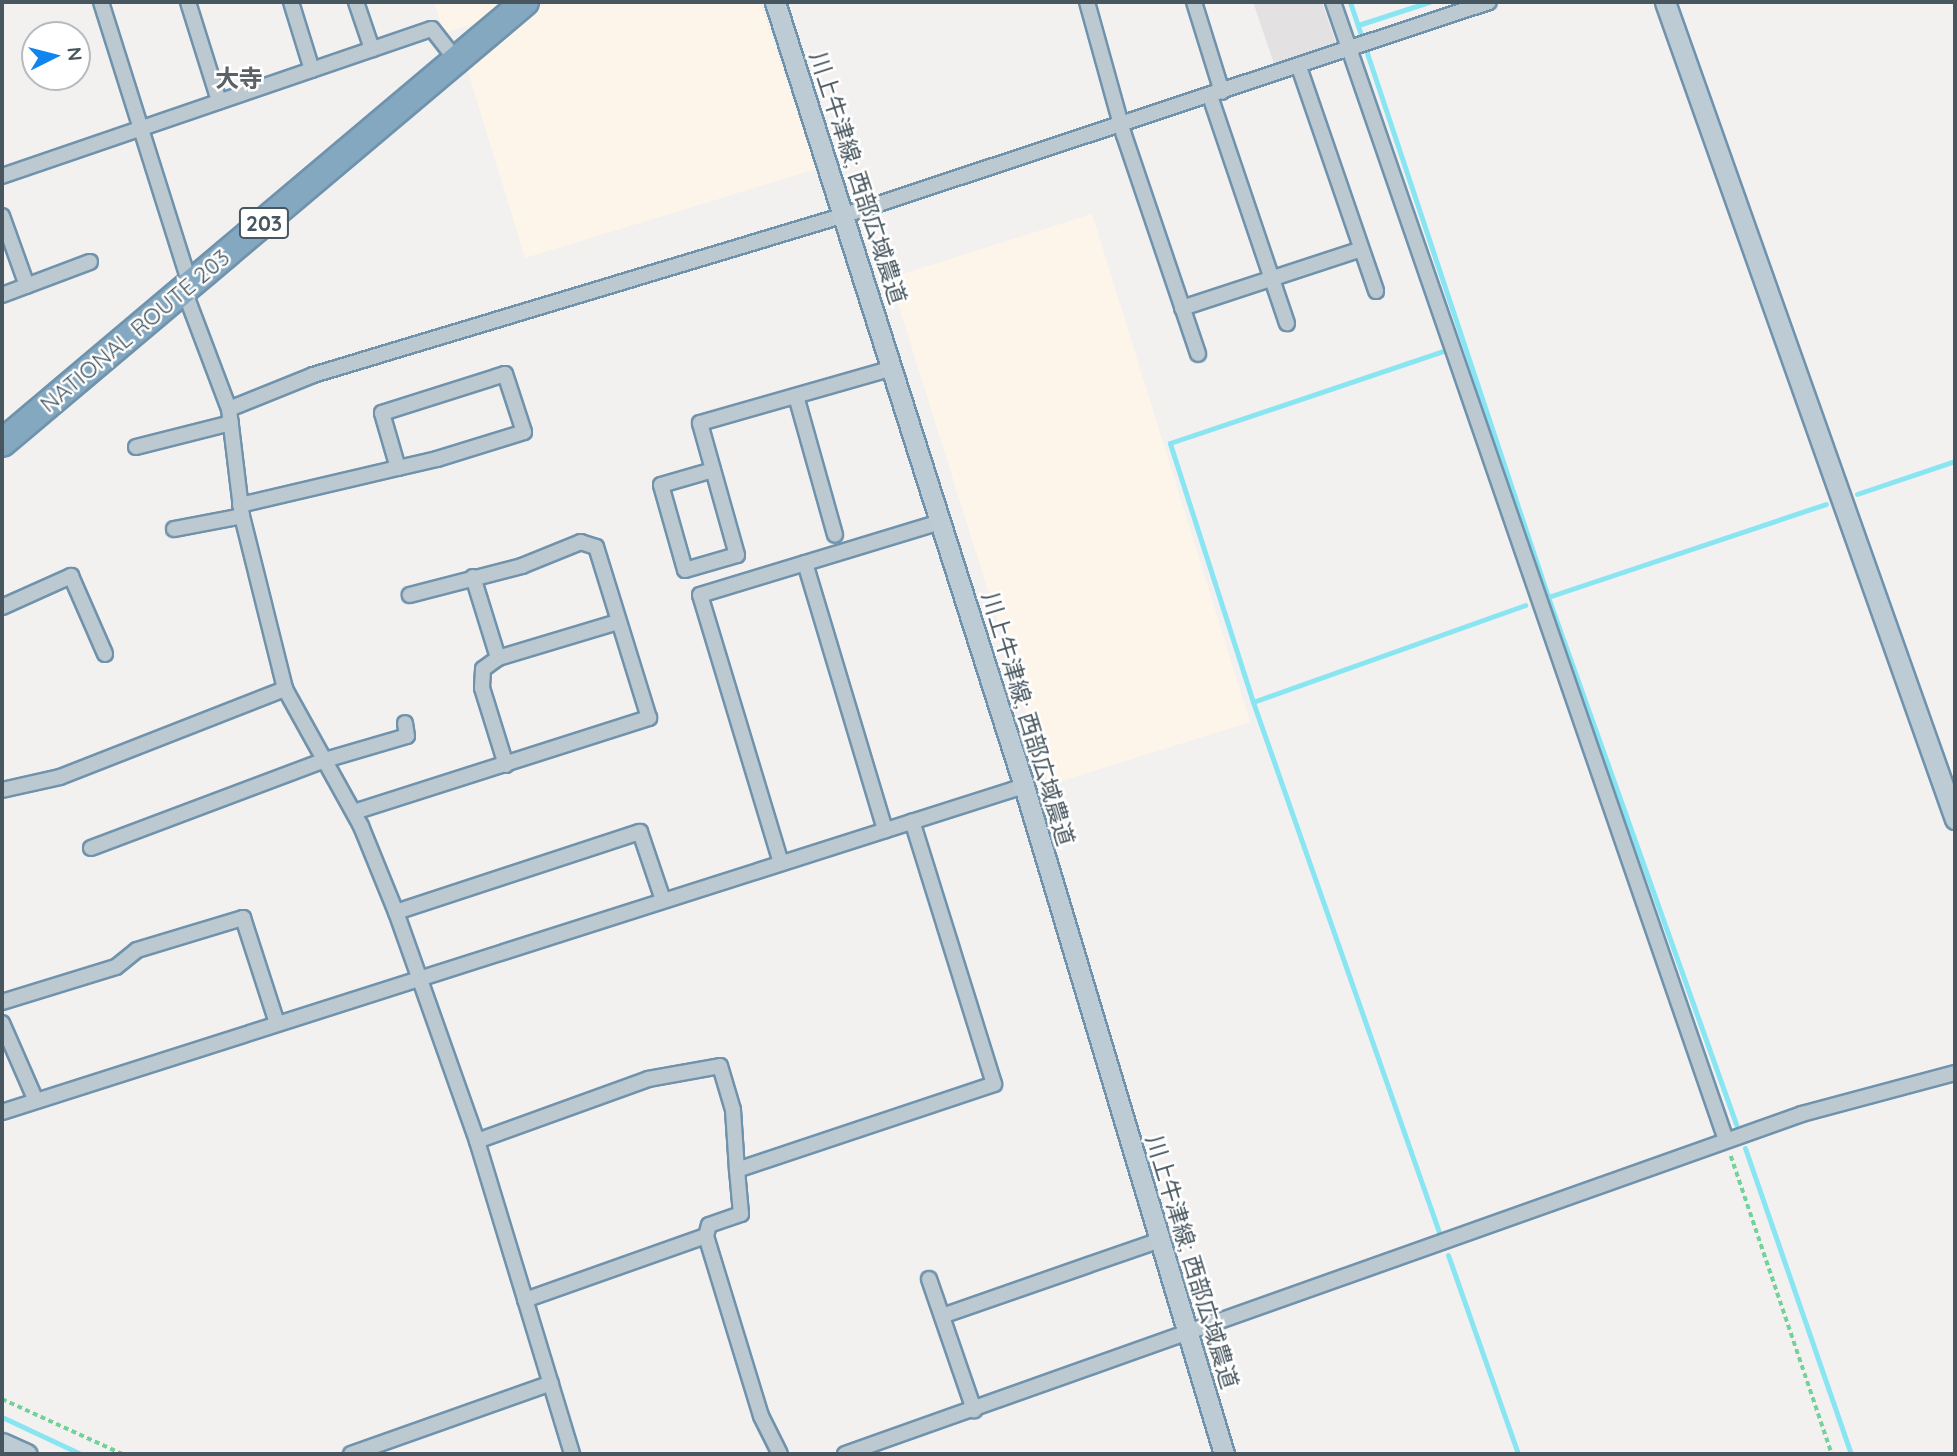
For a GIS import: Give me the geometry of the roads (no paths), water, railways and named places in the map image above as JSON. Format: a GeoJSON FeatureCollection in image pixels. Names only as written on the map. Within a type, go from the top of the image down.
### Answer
{"type":"FeatureCollection","features":[{"type":"Feature","properties":{"kind":"highway","name":"NATIONAL ROUTE 203"},"geometry":{"type":"LineString","coordinates":[[3,434],[190,285],[525,2]]}},
{"type":"Feature","properties":{"kind":"main road","name":"川上牛津線; 西部広域農道"},"geometry":{"type":"LineString","coordinates":[[775,2],[845,215],[1024,786],[1224,1454]]}},
{"type":"Feature","properties":{"kind":"main road"},"geometry":{"type":"LineString","coordinates":[[1665,2],[1955,819]]}},
{"type":"Feature","properties":{"kind":"main road"},"geometry":{"type":"LineString","coordinates":[[2,1443],[27,1454]]}},
{"type":"Feature","properties":{"kind":"street"},"geometry":{"type":"LineString","coordinates":[[101,2],[190,285],[187,298],[230,416],[241,510],[285,689],[354,812],[396,912],[477,1142],[572,1454]]}},
{"type":"Feature","properties":{"kind":"street"},"geometry":{"type":"LineString","coordinates":[[188,2],[219,101]]}},
{"type":"Feature","properties":{"kind":"street"},"geometry":{"type":"LineString","coordinates":[[291,2],[312,70]]}},
{"type":"Feature","properties":{"kind":"street"},"geometry":{"type":"LineString","coordinates":[[356,2],[372,49]]}},
{"type":"Feature","properties":{"kind":"street"},"geometry":{"type":"LineString","coordinates":[[1087,2],[1198,354]]}},
{"type":"Feature","properties":{"kind":"street"},"geometry":{"type":"LineString","coordinates":[[1194,2],[1216,94],[1287,323]]}},
{"type":"Feature","properties":{"kind":"street"},"geometry":{"type":"LineString","coordinates":[[1333,2],[1726,1140]]}},
{"type":"Feature","properties":{"kind":"street"},"geometry":{"type":"LineString","coordinates":[[136,447],[230,416],[313,375],[845,215],[1124,125],[1489,2]]}},
{"type":"Feature","properties":{"kind":"street"},"geometry":{"type":"LineString","coordinates":[[2,176],[432,29],[456,61]]}},
{"type":"Feature","properties":{"kind":"street"},"geometry":{"type":"LineString","coordinates":[[1299,67],[1376,291]]}},
{"type":"Feature","properties":{"kind":"street"},"geometry":{"type":"LineString","coordinates":[[2,216],[27,286]]}},
{"type":"Feature","properties":{"kind":"street"},"geometry":{"type":"LineString","coordinates":[[1182,308],[1361,249]]}},
{"type":"Feature","properties":{"kind":"street"},"geometry":{"type":"LineString","coordinates":[[2,295],[90,262]]}},
{"type":"Feature","properties":{"kind":"street"},"geometry":{"type":"LineString","coordinates":[[713,470],[661,485],[685,570],[737,555],[700,423],[893,368]]}},
{"type":"Feature","properties":{"kind":"street"},"geometry":{"type":"LineString","coordinates":[[174,529],[398,468],[524,432],[505,374],[382,413],[398,468]]}},
{"type":"Feature","properties":{"kind":"street"},"geometry":{"type":"LineString","coordinates":[[796,396],[835,535]]}},
{"type":"Feature","properties":{"kind":"street"},"geometry":{"type":"LineString","coordinates":[[781,863],[700,595],[941,522]]}},
{"type":"Feature","properties":{"kind":"street"},"geometry":{"type":"LineString","coordinates":[[354,812],[649,718],[596,547],[581,542],[522,566],[410,595]]}},
{"type":"Feature","properties":{"kind":"street"},"geometry":{"type":"LineString","coordinates":[[805,563],[885,830]]}},
{"type":"Feature","properties":{"kind":"street"},"geometry":{"type":"LineString","coordinates":[[2,607],[71,576],[106,654]]}},
{"type":"Feature","properties":{"kind":"street"},"geometry":{"type":"LineString","coordinates":[[473,577],[498,658]]}},
{"type":"Feature","properties":{"kind":"street"},"geometry":{"type":"LineString","coordinates":[[506,765],[480,677],[489,662],[618,622]]}},
{"type":"Feature","properties":{"kind":"street"},"geometry":{"type":"LineString","coordinates":[[2,790],[60,777],[285,689]]}},
{"type":"Feature","properties":{"kind":"street"},"geometry":{"type":"LineString","coordinates":[[91,848],[325,760],[407,736],[405,723]]}},
{"type":"Feature","properties":{"kind":"street"},"geometry":{"type":"LineString","coordinates":[[2,1112],[1024,786]]}},
{"type":"Feature","properties":{"kind":"street"},"geometry":{"type":"LineString","coordinates":[[737,1170],[994,1084],[912,821]]}},
{"type":"Feature","properties":{"kind":"street"},"geometry":{"type":"LineString","coordinates":[[396,912],[640,832],[663,900]]}},
{"type":"Feature","properties":{"kind":"street"},"geometry":{"type":"LineString","coordinates":[[2,1002],[116,967],[137,950],[243,918],[277,1023]]}},
{"type":"Feature","properties":{"kind":"street"},"geometry":{"type":"LineString","coordinates":[[3,1020],[36,1101]]}},
{"type":"Feature","properties":{"kind":"street"},"geometry":{"type":"LineString","coordinates":[[477,1142],[648,1079],[720,1066],[733,1110],[741,1214],[709,1225],[706,1236],[761,1416],[780,1454]]}},
{"type":"Feature","properties":{"kind":"street"},"geometry":{"type":"LineString","coordinates":[[845,1454],[1726,1140],[1802,1114],[1955,1073]]}},
{"type":"Feature","properties":{"kind":"street"},"geometry":{"type":"LineString","coordinates":[[526,1300],[706,1236]]}},
{"type":"Feature","properties":{"kind":"street"},"geometry":{"type":"LineString","coordinates":[[942,1316],[1160,1240]]}},
{"type":"Feature","properties":{"kind":"street"},"geometry":{"type":"LineString","coordinates":[[929,1279],[974,1410]]}},
{"type":"Feature","properties":{"kind":"street"},"geometry":{"type":"LineString","coordinates":[[351,1454],[551,1383]]}},
{"type":"Feature","properties":{"kind":"waterway"},"geometry":{"type":"LineString","coordinates":[[1350,2],[1548,597],[1736,1124]]}},
{"type":"Feature","properties":{"kind":"waterway"},"geometry":{"type":"LineString","coordinates":[[1358,25],[1429,2]]}},
{"type":"Feature","properties":{"kind":"waterway"},"geometry":{"type":"LineString","coordinates":[[1439,1232],[1253,702],[1170,443],[1443,351]]}},
{"type":"Feature","properties":{"kind":"waterway"},"geometry":{"type":"LineString","coordinates":[[1857,494],[1955,461]]}},
{"type":"Feature","properties":{"kind":"waterway"},"geometry":{"type":"LineString","coordinates":[[1548,597],[1826,504]]}},
{"type":"Feature","properties":{"kind":"waterway"},"geometry":{"type":"LineString","coordinates":[[1253,702],[1525,605]]}},
{"type":"Feature","properties":{"kind":"waterway"},"geometry":{"type":"LineString","coordinates":[[1745,1148],[1851,1454]]}},
{"type":"Feature","properties":{"kind":"waterway"},"geometry":{"type":"LineString","coordinates":[[1448,1255],[1518,1454]]}},
{"type":"Feature","properties":{"kind":"waterway"},"geometry":{"type":"LineString","coordinates":[[2,1417],[81,1454]]}},
{"type":"Feature","properties":{"kind":"district","name":"大寺"},"geometry":{"type":"Point","coordinates":[239,79]}}]}
